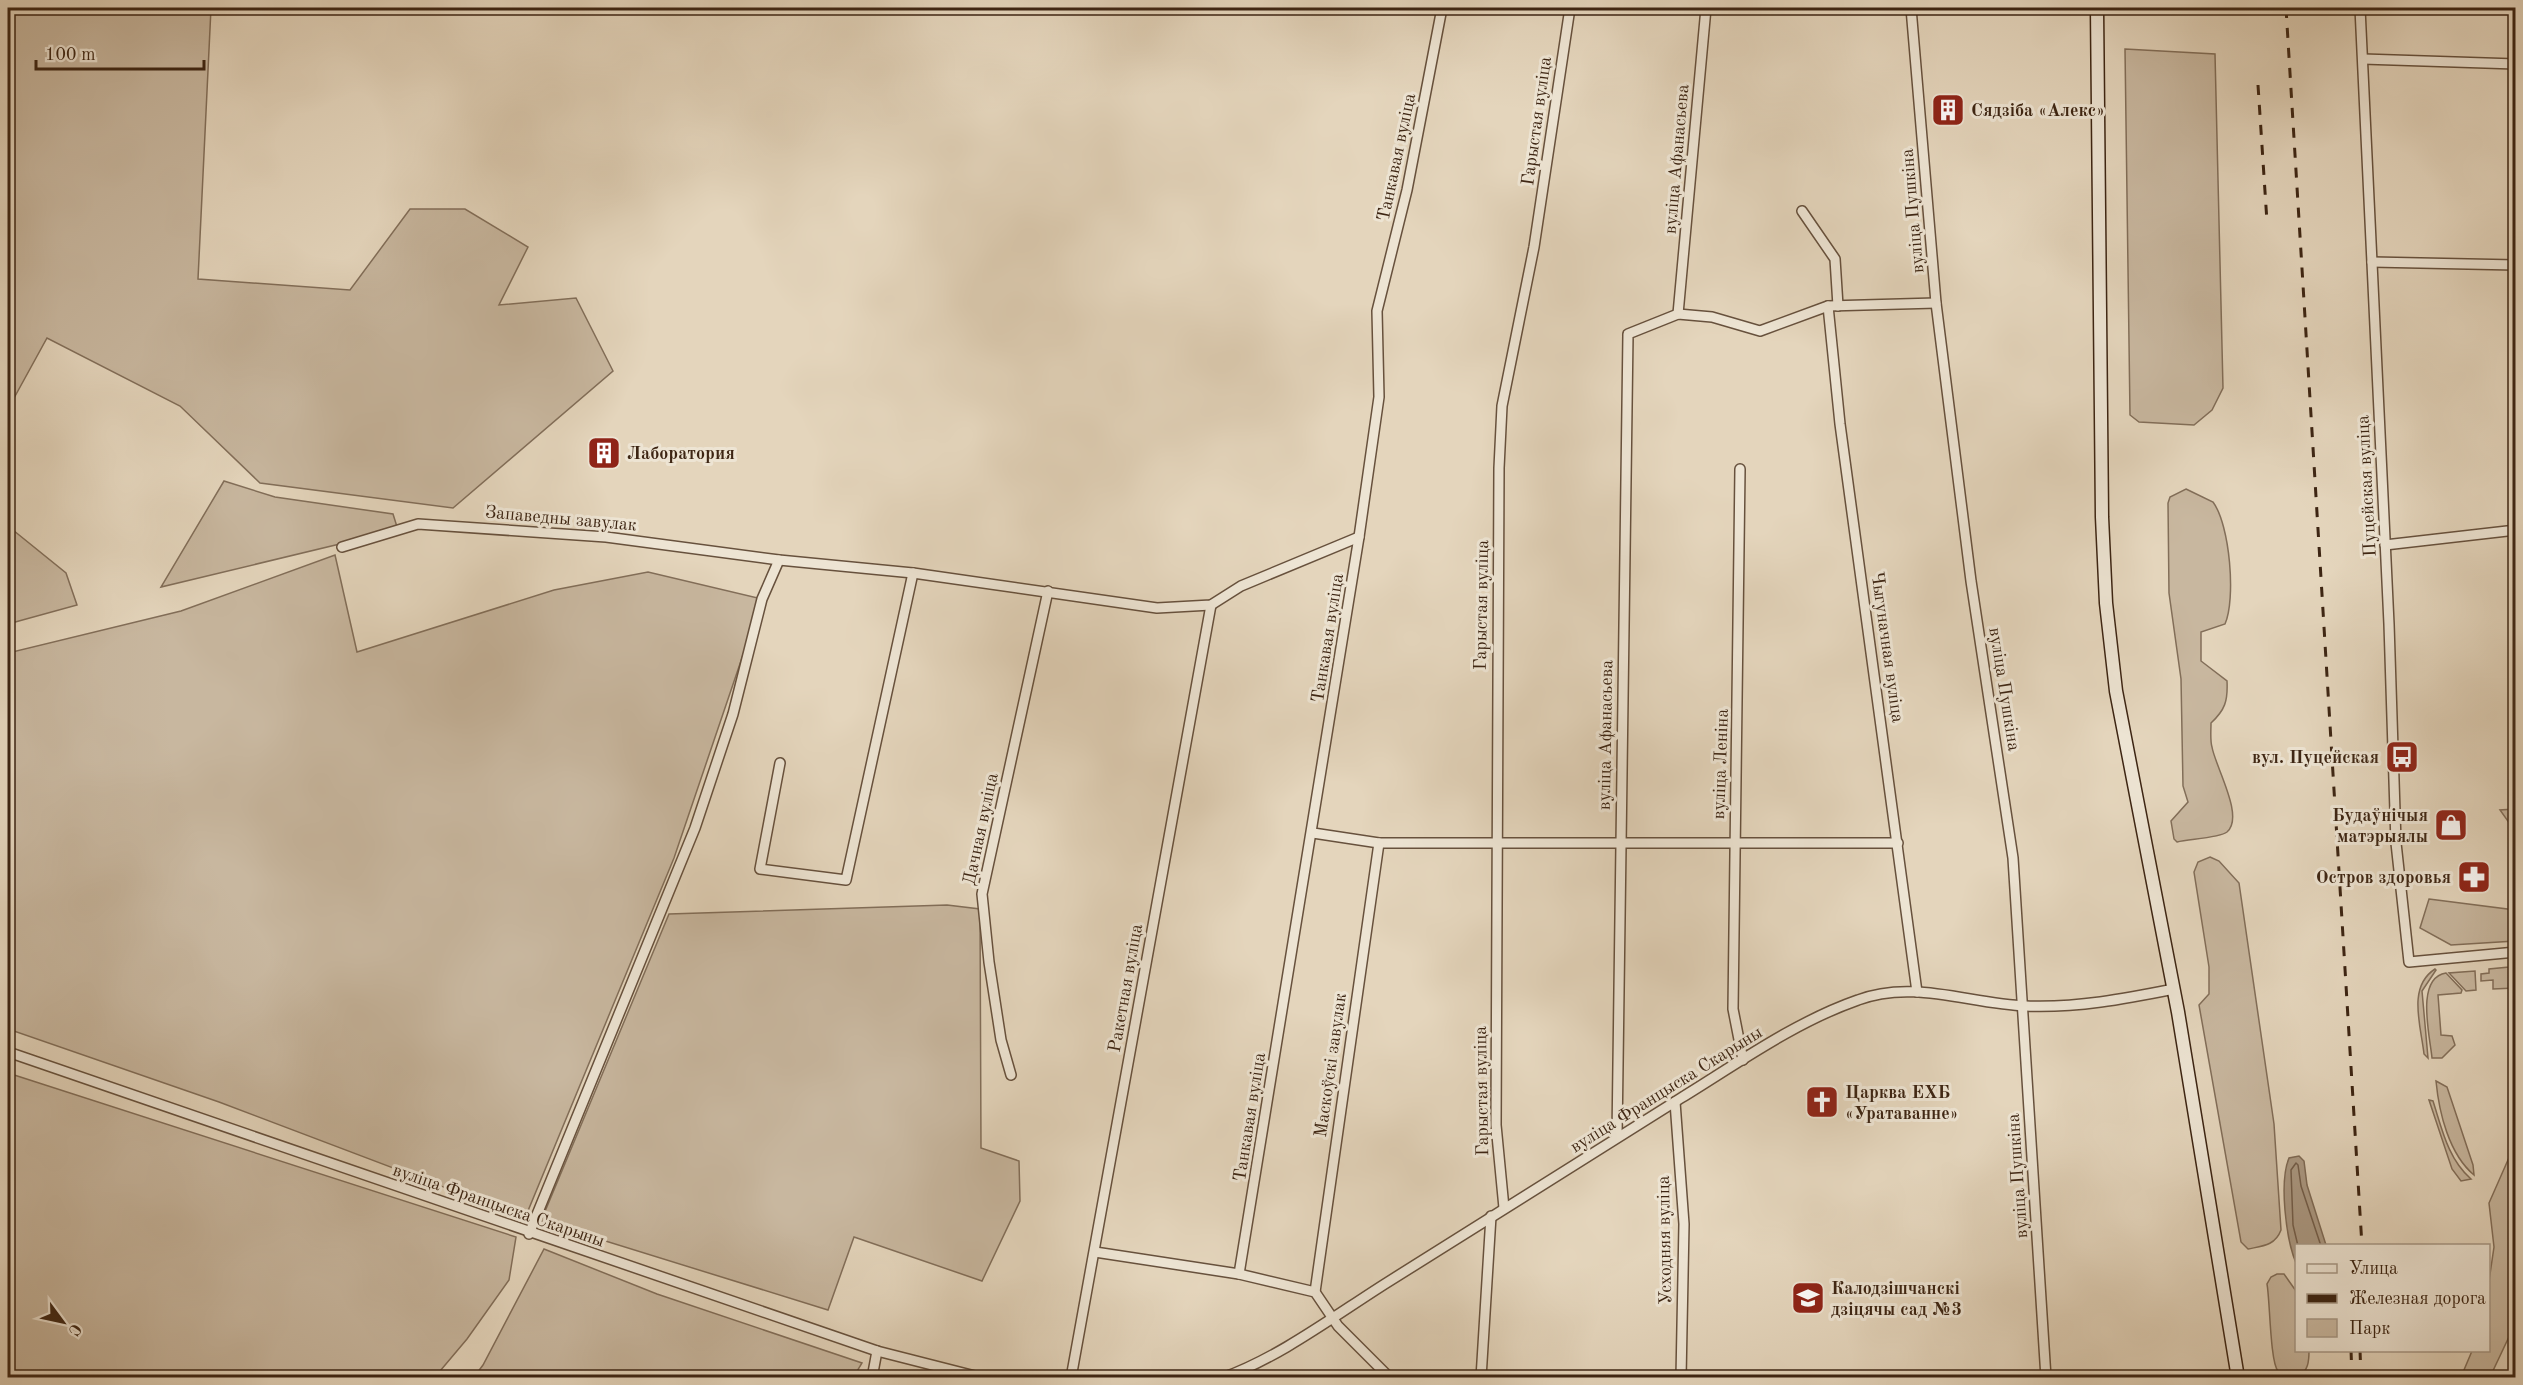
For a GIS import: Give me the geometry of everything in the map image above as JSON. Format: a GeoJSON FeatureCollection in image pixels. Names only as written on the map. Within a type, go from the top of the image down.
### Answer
{"type":"FeatureCollection","features":[{"type":"Feature","properties":{"kind":"street","name":"Танкавая вуліца"},"geometry":{"type":"LineString","coordinates":[[1239,1274],[1313,833],[1359,537],[1379,397],[1377,310],[1407,190],[1442,8]]}},
{"type":"Feature","properties":{"kind":"street","name":"Гарыстая вуліца"},"geometry":{"type":"LineString","coordinates":[[1504,1208],[1496,1125],[1495,931],[1499,845],[1497,661],[1502,406],[1534,247],[1570,8]]}},
{"type":"Feature","properties":{"kind":"street","name":"вуліца Афанасьева"},"geometry":{"type":"LineString","coordinates":[[1617,1137],[1629,334],[1678,314],[1706,8]]}},
{"type":"Feature","properties":{"kind":"street","name":"вуліца Пушкіна"},"geometry":{"type":"LineString","coordinates":[[1911,8],[1936,303],[1971,581],[2013,858],[2046,1377]]}},
{"type":"Feature","properties":{"kind":"street"},"geometry":{"type":"LineString","coordinates":[[2097,8],[2102,517],[2106,603],[2116,691],[2174,989],[2238,1377]]}},
{"type":"Feature","properties":{"kind":"street","name":"Пуцейская вуліца"},"geometry":{"type":"LineString","coordinates":[[2360,8],[2385,545],[2396,843],[2409,962],[2516,952]]}},
{"type":"Feature","properties":{"kind":"street"},"geometry":{"type":"LineString","coordinates":[[2363,59],[2516,64]]}},
{"type":"Feature","properties":{"kind":"street","name":"Чыгуначная вуліца"},"geometry":{"type":"LineString","coordinates":[[1802,210],[1835,259],[1833,306],[1840,424],[1917,992]]}},
{"type":"Feature","properties":{"kind":"street"},"geometry":{"type":"LineString","coordinates":[[2372,262],[2516,265]]}},
{"type":"Feature","properties":{"kind":"street"},"geometry":{"type":"LineString","coordinates":[[1678,314],[1712,317],[1760,331],[1833,306],[1936,303]]}},
{"type":"Feature","properties":{"kind":"street","name":"вуліца Леніна"},"geometry":{"type":"LineString","coordinates":[[1740,469],[1733,1009],[1743,1060]]}},
{"type":"Feature","properties":{"kind":"street","name":"Запаведны завулак"},"geometry":{"type":"LineString","coordinates":[[342,547],[418,524],[606,537],[780,560]]}},
{"type":"Feature","properties":{"kind":"street"},"geometry":{"type":"LineString","coordinates":[[2385,545],[2516,530]]}},
{"type":"Feature","properties":{"kind":"street"},"geometry":{"type":"LineString","coordinates":[[529,1234],[695,828],[733,714],[762,599],[780,560],[913,573],[1158,608],[1211,604],[1241,586],[1359,537]]}},
{"type":"Feature","properties":{"kind":"street"},"geometry":{"type":"LineString","coordinates":[[780,763],[760,869],[846,880],[913,573]]}},
{"type":"Feature","properties":{"kind":"street","name":"Дачная вуліца"},"geometry":{"type":"LineString","coordinates":[[1011,1075],[999,1029],[982,894],[1048,591]]}},
{"type":"Feature","properties":{"kind":"street","name":"Ракетная вуліца"},"geometry":{"type":"LineString","coordinates":[[1071,1377],[1211,604]]}},
{"type":"Feature","properties":{"kind":"street"},"geometry":{"type":"LineString","coordinates":[[1313,833],[1379,843],[1499,845],[1734,841],[1898,843]]}},
{"type":"Feature","properties":{"kind":"street","name":"Маскоўскі завулак"},"geometry":{"type":"LineString","coordinates":[[1315,1292],[1379,843]]}},
{"type":"Feature","properties":{"kind":"street","name":"вуліца Францыска Скарыны"},"geometry":{"type":"LineString","coordinates":[[1227,1376],[1332,1318],[1491,1216],[1743,1060],[1795,1029],[1856,1000],[1896,991],[2023,1006],[2095,1005],[2174,989]]}},
{"type":"Feature","properties":{"kind":"street","name":"вуліца Францыска Скарыны"},"geometry":{"type":"LineString","coordinates":[[8,1052],[529,1234],[877,1351],[966,1376],[983,1377]]}},
{"type":"Feature","properties":{"kind":"street","name":"Усходняя вуліца"},"geometry":{"type":"LineString","coordinates":[[1675,1102],[1684,1224],[1681,1377]]}},
{"type":"Feature","properties":{"kind":"street"},"geometry":{"type":"LineString","coordinates":[[1482,1377],[1491,1216]]}},
{"type":"Feature","properties":{"kind":"street"},"geometry":{"type":"LineString","coordinates":[[1095,1252],[1239,1274],[1315,1292],[1332,1318],[1390,1377]]}},
{"type":"Feature","properties":{"kind":"street"},"geometry":{"type":"LineString","coordinates":[[872,1377],[877,1351]]}},
{"type":"Feature","properties":{"kind":"green space"},"geometry":{"type":"Polygon","coordinates":[[[8,8],[211,8],[198,279],[350,290],[410,209],[465,209],[528,247],[499,305],[576,298],[613,371],[453,508],[260,483],[180,406],[47,338],[8,409],[8,8]]]}},
{"type":"Feature","properties":{"kind":"green space"},"geometry":{"type":"Polygon","coordinates":[[[2125,49],[2215,54],[2223,388],[2212,410],[2194,425],[2139,422],[2130,415],[2125,49]]]}},
{"type":"Feature","properties":{"kind":"green space"},"geometry":{"type":"Polygon","coordinates":[[[224,481],[275,497],[393,514],[398,530],[161,587],[224,481]]]}},
{"type":"Feature","properties":{"kind":"green space"},"geometry":{"type":"Polygon","coordinates":[[[2186,489],[2213,502],[2224,527],[2230,562],[2230,598],[2225,624],[2201,632],[2201,661],[2227,681],[2226,700],[2220,714],[2211,723],[2211,744],[2233,815],[2232,825],[2223,834],[2177,842],[2174,839],[2171,821],[2188,802],[2183,786],[2181,679],[2169,593],[2168,503],[2170,497],[2186,489]]]}},
{"type":"Feature","properties":{"kind":"green space"},"geometry":{"type":"Polygon","coordinates":[[[8,526],[66,573],[77,605],[8,624],[8,526]]]}},
{"type":"Feature","properties":{"kind":"green space"},"geometry":{"type":"Polygon","coordinates":[[[335,555],[357,652],[554,590],[648,572],[762,599],[674,858],[525,1218],[219,1102],[8,1029],[8,653],[181,611],[335,555]]]}},
{"type":"Feature","properties":{"kind":"green space"},"geometry":{"type":"Polygon","coordinates":[[[2516,809],[2515,831],[2500,810],[2516,809]]]}},
{"type":"Feature","properties":{"kind":"green space"},"geometry":{"type":"Polygon","coordinates":[[[2210,857],[2219,861],[2239,883],[2274,1124],[2281,1230],[2272,1242],[2248,1249],[2241,1242],[2199,1005],[2209,994],[2209,967],[2194,872],[2198,862],[2210,857]]]}},
{"type":"Feature","properties":{"kind":"green space"},"geometry":{"type":"Polygon","coordinates":[[[2429,899],[2515,910],[2515,941],[2451,945],[2420,928],[2429,899]]]}},
{"type":"Feature","properties":{"kind":"green space"},"geometry":{"type":"Polygon","coordinates":[[[947,905],[980,909],[981,1148],[1019,1161],[1020,1201],[982,1281],[854,1237],[828,1310],[541,1221],[669,914],[947,905]]]}},
{"type":"Feature","properties":{"kind":"green space"},"geometry":{"type":"Polygon","coordinates":[[[2509,964],[2515,964],[2515,988],[2493,989],[2493,980],[2481,981],[2481,974],[2489,973],[2489,969],[2509,967],[2509,964]]]}},
{"type":"Feature","properties":{"kind":"green space"},"geometry":{"type":"Polygon","coordinates":[[[2435,969],[2422,991],[2428,1058],[2424,1054],[2418,996],[2426,977],[2435,969]]]}},
{"type":"Feature","properties":{"kind":"green space"},"geometry":{"type":"Polygon","coordinates":[[[2475,971],[2476,990],[2466,991],[2449,973],[2475,971]]]}},
{"type":"Feature","properties":{"kind":"green space"},"geometry":{"type":"Polygon","coordinates":[[[2446,973],[2462,990],[2461,993],[2438,995],[2441,1035],[2452,1036],[2455,1045],[2442,1058],[2432,1058],[2427,1023],[2427,996],[2430,985],[2436,977],[2446,973]]]}},
{"type":"Feature","properties":{"kind":"green space"},"geometry":{"type":"Polygon","coordinates":[[[8,1073],[516,1237],[509,1280],[467,1339],[435,1377],[8,1377],[8,1073]]]}},
{"type":"Feature","properties":{"kind":"green space"},"geometry":{"type":"Polygon","coordinates":[[[2436,1081],[2447,1087],[2473,1165],[2474,1175],[2458,1156],[2447,1132],[2436,1081]]]}},
{"type":"Feature","properties":{"kind":"green space"},"geometry":{"type":"Polygon","coordinates":[[[2429,1100],[2433,1101],[2451,1153],[2471,1179],[2461,1181],[2452,1169],[2429,1100]]]}},
{"type":"Feature","properties":{"kind":"green space"},"geometry":{"type":"Polygon","coordinates":[[[2515,1144],[2515,1324],[2490,1377],[2461,1377],[2472,1352],[2490,1352],[2490,1274],[2494,1247],[2489,1203],[2515,1144]]]}},
{"type":"Feature","properties":{"kind":"green space"},"geometry":{"type":"Polygon","coordinates":[[[544,1249],[657,1294],[862,1363],[853,1378],[474,1377],[483,1365],[544,1249]]]}},
{"type":"Feature","properties":{"kind":"green space"},"geometry":{"type":"Polygon","coordinates":[[[2284,1274],[2295,1290],[2295,1352],[2309,1352],[2307,1366],[2299,1377],[2283,1375],[2275,1365],[2267,1284],[2271,1277],[2284,1274]]]}},
{"type":"Feature","properties":{"kind":"water"},"geometry":{"type":"Polygon","coordinates":[[[2299,1156],[2304,1161],[2307,1185],[2326,1244],[2295,1244],[2295,1260],[2289,1240],[2284,1195],[2284,1181],[2289,1158],[2299,1156]]]}},
{"type":"Feature","properties":{"kind":"railway"},"geometry":{"type":"LineString","coordinates":[[2286,8],[2362,1244]]}},
{"type":"Feature","properties":{"kind":"railway"},"geometry":{"type":"LineString","coordinates":[[2258,85],[2267,222]]}},
{"type":"Feature","properties":{"kind":"railway"},"geometry":{"type":"LineString","coordinates":[[2351,1352],[2352,1378]]}},
{"type":"Feature","properties":{"kind":"railway"},"geometry":{"type":"LineString","coordinates":[[2360,1352],[2361,1378]]}},
{"type":"Feature","properties":{"kind":"place","name":"Сядзіба «Алекс»"},"geometry":{"type":"Point","coordinates":[1948,110]}},
{"type":"Feature","properties":{"kind":"place","name":"Лаборатория"},"geometry":{"type":"Point","coordinates":[604,453]}},
{"type":"Feature","properties":{"kind":"place","name":"вул. Пуцейская"},"geometry":{"type":"Point","coordinates":[2402,757]}},
{"type":"Feature","properties":{"kind":"place","name":"Будаўнічыя матэрыялы"},"geometry":{"type":"Point","coordinates":[2451,825]}},
{"type":"Feature","properties":{"kind":"place","name":"Остров здоровья"},"geometry":{"type":"Point","coordinates":[2474,877]}},
{"type":"Feature","properties":{"kind":"place","name":"Царква ЕХБ «Уратаванне»"},"geometry":{"type":"Point","coordinates":[1822,1102]}},
{"type":"Feature","properties":{"kind":"place","name":"Калодзішчанскі дзіцячы сад №3"},"geometry":{"type":"Point","coordinates":[1808,1298]}}]}
